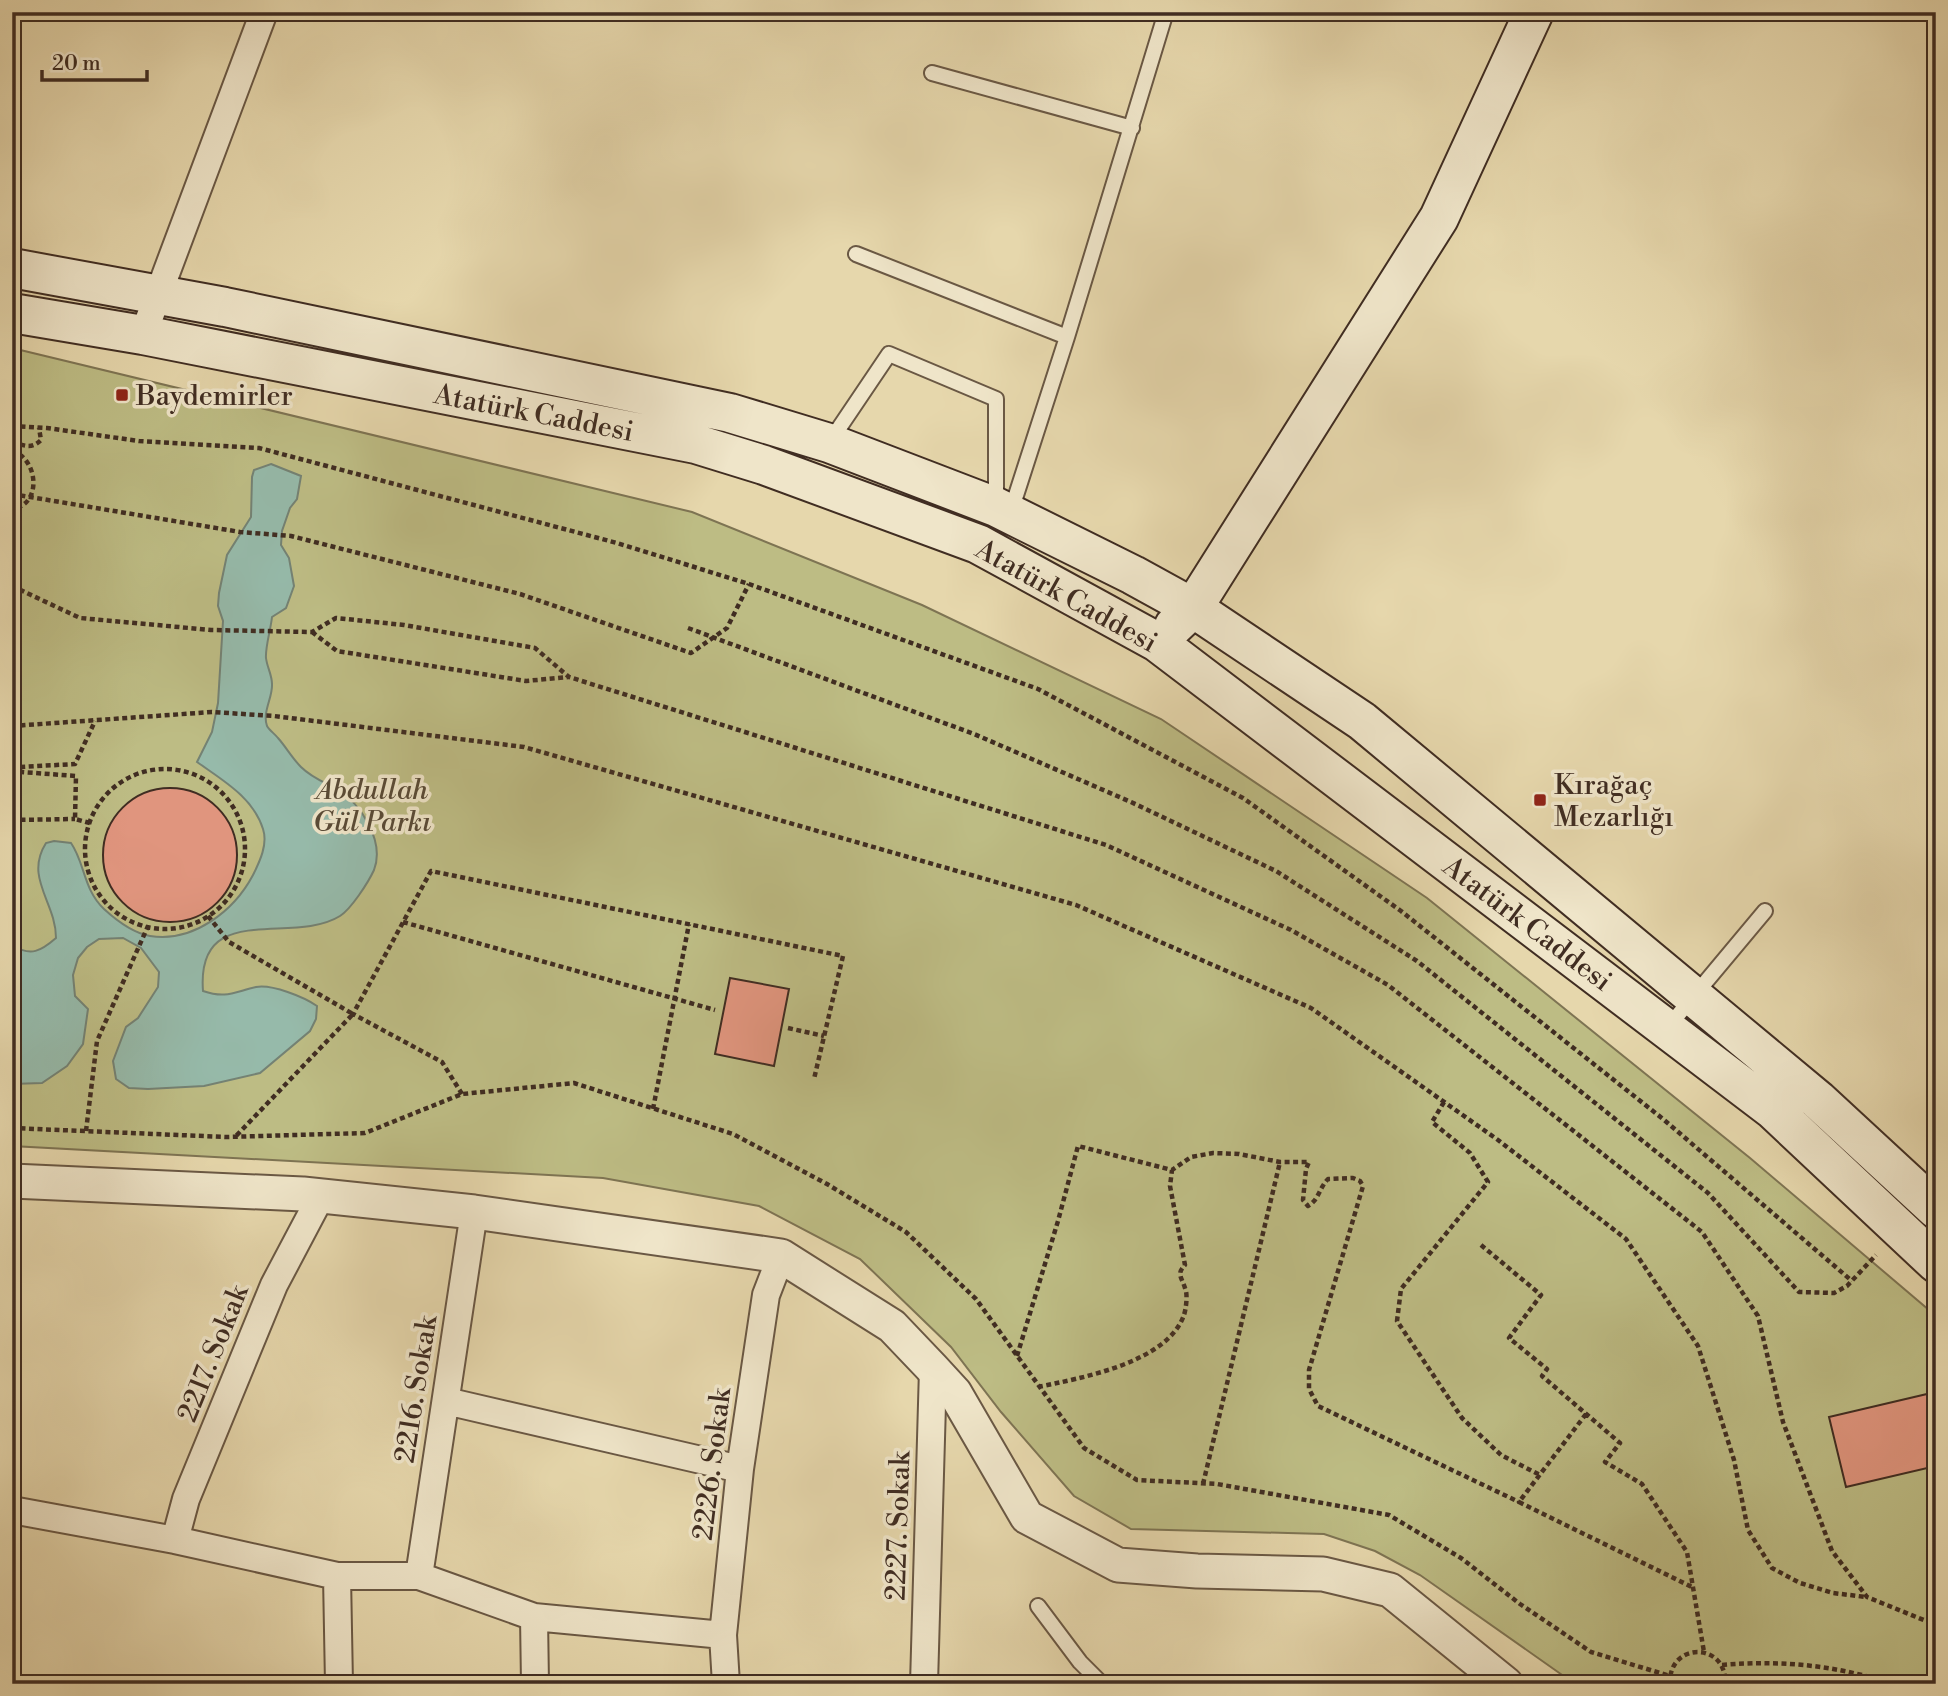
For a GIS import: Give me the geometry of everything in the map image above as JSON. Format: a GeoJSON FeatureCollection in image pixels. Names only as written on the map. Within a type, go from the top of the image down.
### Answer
{"type":"FeatureCollection","features":[{"type":"Feature","properties":{"kind":"main road"},"geometry":{"type":"LineString","coordinates":[[1157,642],[1193,608],[1439,218],[1534,12]]}},
{"type":"Feature","properties":{"kind":"main road"},"geometry":{"type":"LineString","coordinates":[[12,268],[225,307],[730,413],[829,443],[1003,511],[1133,575],[1193,608],[1362,721],[1818,1100],[1936,1209]]}},
{"type":"Feature","properties":{"kind":"main road","name":"Atatürk Caddesi"},"geometry":{"type":"LineString","coordinates":[[12,313],[143,335],[696,444],[753,461],[978,544],[1157,642],[1772,1109],[1936,1263]]}},
{"type":"Feature","properties":{"kind":"street"},"geometry":{"type":"LineString","coordinates":[[143,335],[264,12]]}},
{"type":"Feature","properties":{"kind":"street"},"geometry":{"type":"LineString","coordinates":[[12,1181],[321,1196],[474,1212],[782,1256],[892,1326],[933,1369],[955,1393],[1027,1517],[1118,1565],[1323,1574],[1391,1590],[1506,1684]]}},
{"type":"Feature","properties":{"kind":"street","name":"2217. Sokak"},"geometry":{"type":"LineString","coordinates":[[175,1540],[186,1499],[274,1285],[321,1196]]}},
{"type":"Feature","properties":{"kind":"street","name":"2216. Sokak"},"geometry":{"type":"LineString","coordinates":[[419,1576],[474,1212]]}},
{"type":"Feature","properties":{"kind":"street","name":"2226. Sokak"},"geometry":{"type":"LineString","coordinates":[[726,1684],[723,1635],[740,1469],[766,1295],[782,1256]]}},
{"type":"Feature","properties":{"kind":"street","name":"2227. Sokak"},"geometry":{"type":"LineString","coordinates":[[924,1684],[933,1369]]}},
{"type":"Feature","properties":{"kind":"street"},"geometry":{"type":"LineString","coordinates":[[446,1401],[740,1469]]}},
{"type":"Feature","properties":{"kind":"street"},"geometry":{"type":"LineString","coordinates":[[12,1510],[175,1540],[337,1576],[419,1576],[534,1617],[723,1635]]}},
{"type":"Feature","properties":{"kind":"street"},"geometry":{"type":"LineString","coordinates":[[337,1576],[339,1684]]}},
{"type":"Feature","properties":{"kind":"street"},"geometry":{"type":"LineString","coordinates":[[534,1617],[535,1684]]}},
{"type":"Feature","properties":{"kind":"lane"},"geometry":{"type":"LineString","coordinates":[[1003,511],[1067,337],[1166,12]]}},
{"type":"Feature","properties":{"kind":"lane"},"geometry":{"type":"LineString","coordinates":[[932,73],[1132,128]]}},
{"type":"Feature","properties":{"kind":"lane"},"geometry":{"type":"LineString","coordinates":[[856,254],[1067,337]]}},
{"type":"Feature","properties":{"kind":"lane"},"geometry":{"type":"LineString","coordinates":[[829,443],[889,354],[996,399],[1003,511]]}},
{"type":"Feature","properties":{"kind":"lane"},"geometry":{"type":"LineString","coordinates":[[1667,1028],[1765,911]]}},
{"type":"Feature","properties":{"kind":"lane"},"geometry":{"type":"LineString","coordinates":[[1038,1606],[1080,1662],[1102,1684]]}},
{"type":"Feature","properties":{"kind":"path"},"geometry":{"type":"LineString","coordinates":[[12,426],[139,441],[259,448],[617,542],[749,584],[1038,689],[1243,798],[1401,911],[1641,1101],[1852,1281]]}},
{"type":"Feature","properties":{"kind":"path"},"geometry":{"type":"LineString","coordinates":[[12,442],[25,447],[35,446],[41,440],[40,428]]}},
{"type":"Feature","properties":{"kind":"path"},"geometry":{"type":"LineString","coordinates":[[12,452],[19,453],[25,460],[34,479],[34,492],[30,498],[22,508],[12,509]]}},
{"type":"Feature","properties":{"kind":"path"},"geometry":{"type":"LineString","coordinates":[[12,494],[240,532],[291,536],[520,594],[691,653],[727,628],[749,584]]}},
{"type":"Feature","properties":{"kind":"path"},"geometry":{"type":"LineString","coordinates":[[12,586],[80,618],[211,630],[272,632],[312,632],[337,618],[404,625],[535,648],[569,677]]}},
{"type":"Feature","properties":{"kind":"path"},"geometry":{"type":"LineString","coordinates":[[688,628],[974,734],[1276,871],[1417,961],[1708,1193],[1799,1292],[1834,1293],[1852,1281],[1899,1230]]}},
{"type":"Feature","properties":{"kind":"path"},"geometry":{"type":"LineString","coordinates":[[312,632],[337,651],[526,681],[569,677],[1106,845],[1291,930],[1388,985],[1702,1232],[1758,1317],[1783,1422],[1806,1486],[1832,1551],[1867,1597]]}},
{"type":"Feature","properties":{"kind":"path"},"geometry":{"type":"LineString","coordinates":[[12,726],[212,712],[274,716],[524,747],[1076,905],[1311,1008],[1498,1140],[1626,1239],[1698,1346],[1734,1460],[1748,1530],[1772,1568],[1800,1583],[1833,1593],[1867,1597],[1936,1625]]}},
{"type":"Feature","properties":{"kind":"path"},"geometry":{"type":"LineString","coordinates":[[75,820],[76,776],[21,772],[20,767],[75,764],[96,720]]}},
{"type":"Feature","properties":{"kind":"path"},"geometry":{"type":"LineString","coordinates":[[154,769],[180,770],[204,778],[224,794],[238,815],[246,841],[243,869],[231,894],[208,916],[187,926],[159,929],[132,922],[109,907],[93,884],[85,860],[86,835],[94,811],[109,791],[130,776],[154,769]]}},
{"type":"Feature","properties":{"kind":"path"},"geometry":{"type":"LineString","coordinates":[[12,820],[75,820],[90,823]]}},
{"type":"Feature","properties":{"kind":"path"},"geometry":{"type":"LineString","coordinates":[[235,1137],[353,1014],[431,871],[843,956],[814,1079]]}},
{"type":"Feature","properties":{"kind":"path"},"geometry":{"type":"LineString","coordinates":[[208,916],[229,942],[442,1062],[462,1094]]}},
{"type":"Feature","properties":{"kind":"path"},"geometry":{"type":"LineString","coordinates":[[403,922],[715,1010]]}},
{"type":"Feature","properties":{"kind":"path"},"geometry":{"type":"LineString","coordinates":[[653,1109],[689,924]]}},
{"type":"Feature","properties":{"kind":"path"},"geometry":{"type":"LineString","coordinates":[[86,1132],[97,1041],[148,926]]}},
{"type":"Feature","properties":{"kind":"path"},"geometry":{"type":"LineString","coordinates":[[788,1028],[824,1036]]}},
{"type":"Feature","properties":{"kind":"path"},"geometry":{"type":"LineString","coordinates":[[1444,1102],[1432,1122],[1470,1153],[1488,1182],[1401,1289],[1397,1321],[1462,1418],[1501,1455],[1540,1475]]}},
{"type":"Feature","properties":{"kind":"path"},"geometry":{"type":"LineString","coordinates":[[1016,1357],[1078,1146],[1171,1170],[1191,1157],[1213,1153],[1239,1154],[1280,1162],[1309,1162],[1303,1200],[1308,1206],[1314,1203],[1321,1186],[1328,1179],[1353,1178],[1363,1186],[1309,1370],[1309,1389],[1318,1406],[1693,1587]]}},
{"type":"Feature","properties":{"kind":"path"},"geometry":{"type":"LineString","coordinates":[[1203,1484],[1280,1162]]}},
{"type":"Feature","properties":{"kind":"path"},"geometry":{"type":"LineString","coordinates":[[1038,1387],[1133,1362],[1168,1338],[1184,1316],[1187,1291],[1180,1270],[1185,1265],[1170,1186],[1171,1170]]}},
{"type":"Feature","properties":{"kind":"path"},"geometry":{"type":"LineString","coordinates":[[1481,1245],[1541,1295],[1509,1338],[1547,1368],[1542,1376],[1620,1443],[1605,1462],[1642,1485],[1687,1552],[1704,1652]]}},
{"type":"Feature","properties":{"kind":"path"},"geometry":{"type":"LineString","coordinates":[[1519,1502],[1586,1414]]}},
{"type":"Feature","properties":{"kind":"path"},"geometry":{"type":"LineString","coordinates":[[1670,1684],[1672,1667],[1678,1660],[1695,1651],[1713,1655],[1722,1665],[1725,1684]]}},
{"type":"Feature","properties":{"kind":"path"},"geometry":{"type":"LineString","coordinates":[[1722,1665],[1764,1661],[1828,1667],[1893,1684]]}},
{"type":"Feature","properties":{"kind":"green space","name":"Abdullah Gül Parkı"},"geometry":{"type":"Polygon","coordinates":[[[12,348],[692,512],[922,605],[1161,719],[1427,898],[1750,1158],[1936,1316],[1936,1684],[1575,1684],[1420,1575],[1375,1551],[1324,1534],[1131,1529],[1074,1496],[1001,1412],[951,1347],[860,1259],[759,1206],[603,1178],[12,1146],[12,348]]]}},
{"type":"Feature","properties":{"kind":"shaded area"},"geometry":{"type":"Polygon","coordinates":[[[271,464],[301,476],[297,499],[290,508],[282,531],[281,545],[289,558],[294,586],[286,608],[272,617],[266,654],[272,684],[266,715],[267,726],[305,771],[337,789],[354,804],[369,824],[377,859],[364,888],[340,916],[320,924],[251,930],[231,935],[215,945],[205,963],[203,991],[224,995],[256,987],[279,989],[317,1006],[316,1019],[310,1031],[260,1073],[204,1086],[129,1088],[116,1079],[113,1061],[126,1027],[138,1018],[158,987],[159,972],[141,948],[123,938],[99,939],[87,947],[78,958],[73,975],[75,996],[88,1009],[83,1044],[67,1066],[42,1083],[12,1084],[12,945],[25,951],[36,951],[56,938],[55,925],[39,879],[40,856],[46,843],[71,843],[97,901],[125,926],[150,936],[182,934],[210,922],[235,901],[258,864],[265,841],[258,818],[236,790],[197,762],[212,732],[218,703],[223,621],[218,606],[227,555],[251,517],[254,470],[271,464]]]}},
{"type":"Feature","properties":{"kind":"building"},"geometry":{"type":"Polygon","coordinates":[[[170,788],[196,793],[217,808],[232,829],[237,855],[232,881],[217,902],[196,917],[170,922],[144,917],[123,902],[108,881],[103,855],[108,829],[123,808],[144,793],[170,788]]]}},
{"type":"Feature","properties":{"kind":"building"},"geometry":{"type":"Polygon","coordinates":[[[730,978],[789,989],[774,1066],[715,1054],[730,978]]]}},
{"type":"Feature","properties":{"kind":"building"},"geometry":{"type":"Polygon","coordinates":[[[1927,1394],[1936,1429],[1936,1466],[1846,1487],[1829,1417],[1927,1394]]]}},
{"type":"Feature","properties":{"kind":"place","name":"Baydemirler"},"geometry":{"type":"Point","coordinates":[122,395]}},
{"type":"Feature","properties":{"kind":"place","name":"Kırağaç Mezarlığı"},"geometry":{"type":"Point","coordinates":[1540,800]}}]}
